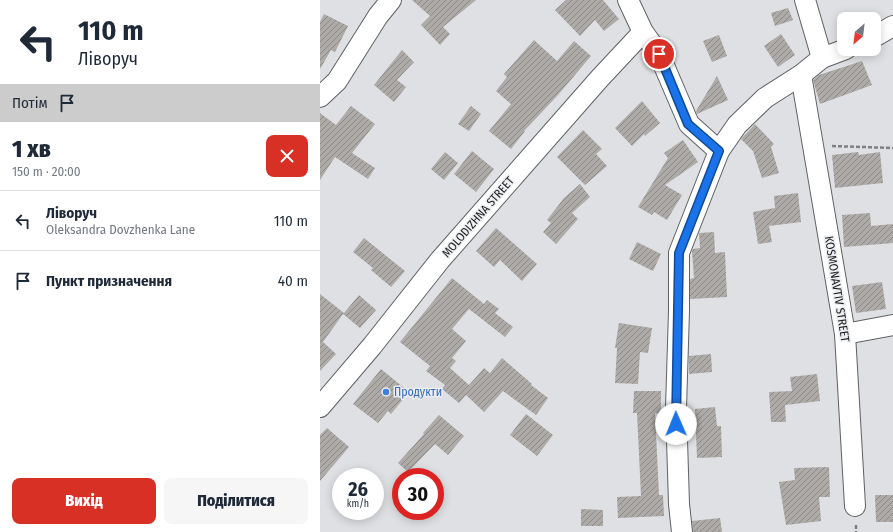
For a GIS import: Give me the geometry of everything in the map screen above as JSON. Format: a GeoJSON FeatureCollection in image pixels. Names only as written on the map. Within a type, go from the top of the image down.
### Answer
{"type":"FeatureCollection","features":[{"type":"Feature","properties":{"kind":"street"},"geometry":{"type":"LineString","coordinates":[[320,97],[337,81],[378,16],[391,0]]}},
{"type":"Feature","properties":{"kind":"street"},"geometry":{"type":"LineString","coordinates":[[628,0],[643,32],[659,54],[688,124],[719,151]]}},
{"type":"Feature","properties":{"kind":"street"},"geometry":{"type":"LineString","coordinates":[[805,0],[822,58]]}},
{"type":"Feature","properties":{"kind":"street"},"geometry":{"type":"LineString","coordinates":[[881,33],[893,26]]}},
{"type":"Feature","properties":{"kind":"street","name":"MOLODIZHNA STREET"},"geometry":{"type":"LineString","coordinates":[[320,407],[372,346],[440,260],[600,78],[643,32]]}},
{"type":"Feature","properties":{"kind":"street"},"geometry":{"type":"LineString","coordinates":[[682,532],[679,504],[676,408],[679,253],[719,151],[737,126],[765,98],[801,75],[822,58],[837,52]]}},
{"type":"Feature","properties":{"kind":"street","name":"KOSMONAVTIV STREET"},"geometry":{"type":"LineString","coordinates":[[801,75],[845,334],[855,506]]}},
{"type":"Feature","properties":{"kind":"street"},"geometry":{"type":"LineString","coordinates":[[845,334],[893,325]]}},
{"type":"Feature","properties":{"kind":"path"},"geometry":{"type":"LineString","coordinates":[[813,145],[893,148]]}},
{"type":"Feature","properties":{"kind":"building"},"geometry":{"type":"Polygon","coordinates":[[[412,0],[476,0],[443,27],[450,34],[440,45],[421,25],[430,16],[412,0]]]}},
{"type":"Feature","properties":{"kind":"building"},"geometry":{"type":"Polygon","coordinates":[[[566,0],[603,0],[619,19],[604,31],[595,20],[580,36],[555,10],[566,0]]]}},
{"type":"Feature","properties":{"kind":"building"},"geometry":{"type":"Polygon","coordinates":[[[788,8],[793,20],[775,26],[771,13],[788,8]]]}},
{"type":"Feature","properties":{"kind":"building"},"geometry":{"type":"Polygon","coordinates":[[[324,14],[348,26],[335,52],[331,50],[320,69],[320,22],[324,14]]]}},
{"type":"Feature","properties":{"kind":"building"},"geometry":{"type":"Polygon","coordinates":[[[781,34],[795,55],[778,67],[764,46],[781,34]]]}},
{"type":"Feature","properties":{"kind":"building"},"geometry":{"type":"Polygon","coordinates":[[[719,35],[727,56],[712,62],[703,41],[719,35]]]}},
{"type":"Feature","properties":{"kind":"building"},"geometry":{"type":"Polygon","coordinates":[[[534,40],[557,61],[574,41],[591,56],[558,95],[524,131],[511,149],[489,131],[511,104],[496,91],[507,77],[504,74],[534,40]]]}},
{"type":"Feature","properties":{"kind":"building"},"geometry":{"type":"Polygon","coordinates":[[[402,50],[414,62],[397,80],[406,87],[394,102],[374,85],[402,50]]]}},
{"type":"Feature","properties":{"kind":"building"},"geometry":{"type":"Polygon","coordinates":[[[862,61],[872,85],[820,104],[813,80],[819,75],[862,61]]]}},
{"type":"Feature","properties":{"kind":"building"},"geometry":{"type":"Polygon","coordinates":[[[717,76],[728,100],[697,114],[696,111],[717,76]]]}},
{"type":"Feature","properties":{"kind":"building"},"geometry":{"type":"Polygon","coordinates":[[[642,101],[660,123],[645,136],[644,134],[632,146],[615,128],[642,101]]]}},
{"type":"Feature","properties":{"kind":"building"},"geometry":{"type":"Polygon","coordinates":[[[351,106],[375,124],[352,153],[375,168],[368,179],[335,157],[320,180],[320,113],[336,125],[351,106]]]}},
{"type":"Feature","properties":{"kind":"building"},"geometry":{"type":"Polygon","coordinates":[[[471,106],[481,114],[469,131],[458,124],[471,106]]]}},
{"type":"Feature","properties":{"kind":"building"},"geometry":{"type":"Polygon","coordinates":[[[755,124],[774,144],[771,147],[779,173],[762,178],[753,151],[741,139],[755,124]]]}},
{"type":"Feature","properties":{"kind":"building"},"geometry":{"type":"Polygon","coordinates":[[[583,130],[602,149],[596,154],[607,166],[585,185],[557,157],[583,130]]]}},
{"type":"Feature","properties":{"kind":"building"},"geometry":{"type":"Polygon","coordinates":[[[683,140],[698,162],[665,185],[682,195],[667,220],[654,212],[652,215],[638,207],[668,158],[664,153],[683,140]]]}},
{"type":"Feature","properties":{"kind":"building"},"geometry":{"type":"Polygon","coordinates":[[[472,151],[494,169],[476,192],[454,174],[472,151]]]}},
{"type":"Feature","properties":{"kind":"building"},"geometry":{"type":"Polygon","coordinates":[[[445,152],[458,163],[444,180],[431,169],[445,152]]]}},
{"type":"Feature","properties":{"kind":"building"},"geometry":{"type":"Polygon","coordinates":[[[858,152],[859,155],[880,152],[883,183],[835,188],[832,155],[858,152]]]}},
{"type":"Feature","properties":{"kind":"building"},"geometry":{"type":"Polygon","coordinates":[[[580,184],[590,197],[572,213],[578,219],[556,244],[543,232],[551,223],[547,220],[564,198],[580,184]]]}},
{"type":"Feature","properties":{"kind":"building"},"geometry":{"type":"Polygon","coordinates":[[[798,193],[801,222],[769,226],[772,242],[758,244],[753,212],[775,208],[774,196],[798,193]]]}},
{"type":"Feature","properties":{"kind":"building"},"geometry":{"type":"Polygon","coordinates":[[[870,213],[871,226],[893,224],[893,243],[844,247],[842,215],[870,213]]]}},
{"type":"Feature","properties":{"kind":"building"},"geometry":{"type":"Polygon","coordinates":[[[496,228],[537,264],[522,281],[500,260],[494,267],[476,251],[496,228]]]}},
{"type":"Feature","properties":{"kind":"building"},"geometry":{"type":"Polygon","coordinates":[[[714,232],[715,253],[725,252],[727,297],[690,299],[690,279],[694,278],[692,251],[693,249],[700,248],[699,233],[714,232]]]}},
{"type":"Feature","properties":{"kind":"building"},"geometry":{"type":"Polygon","coordinates":[[[364,238],[405,271],[391,287],[371,270],[373,268],[353,252],[364,238]]]}},
{"type":"Feature","properties":{"kind":"building"},"geometry":{"type":"Polygon","coordinates":[[[637,242],[661,254],[653,271],[629,259],[637,242]]]}},
{"type":"Feature","properties":{"kind":"building"},"geometry":{"type":"Polygon","coordinates":[[[452,278],[484,304],[487,300],[499,309],[495,313],[513,327],[505,337],[469,309],[452,329],[466,341],[452,358],[456,361],[450,368],[469,385],[484,368],[490,373],[502,358],[532,384],[531,385],[548,398],[536,415],[503,391],[484,412],[466,395],[459,403],[442,389],[445,385],[426,371],[430,366],[400,342],[452,278]]]}},
{"type":"Feature","properties":{"kind":"building"},"geometry":{"type":"Polygon","coordinates":[[[882,282],[886,309],[856,313],[852,286],[882,282]]]}},
{"type":"Feature","properties":{"kind":"building"},"geometry":{"type":"Polygon","coordinates":[[[320,294],[344,313],[359,295],[376,310],[360,328],[343,314],[323,342],[336,354],[320,371],[320,294]]]}},
{"type":"Feature","properties":{"kind":"building"},"geometry":{"type":"Polygon","coordinates":[[[619,323],[652,328],[648,353],[640,352],[638,384],[615,383],[617,348],[615,348],[619,323]]]}},
{"type":"Feature","properties":{"kind":"building"},"geometry":{"type":"Polygon","coordinates":[[[711,354],[712,372],[689,374],[689,356],[711,354]]]}},
{"type":"Feature","properties":{"kind":"building","name":"Продукти"},"geometry":{"type":"Polygon","coordinates":[[[381,369],[409,392],[391,414],[388,411],[378,423],[353,404],[381,369]]]}},
{"type":"Feature","properties":{"kind":"building"},"geometry":{"type":"Polygon","coordinates":[[[817,374],[820,401],[785,405],[786,422],[771,422],[769,392],[792,391],[790,377],[817,374]]]}},
{"type":"Feature","properties":{"kind":"building"},"geometry":{"type":"Polygon","coordinates":[[[634,391],[661,391],[661,414],[655,413],[659,495],[663,495],[664,516],[618,518],[617,497],[641,496],[637,413],[633,413],[634,391]]]}},
{"type":"Feature","properties":{"kind":"building"},"geometry":{"type":"Polygon","coordinates":[[[715,407],[717,426],[721,426],[722,457],[697,458],[695,409],[715,407]]]}},
{"type":"Feature","properties":{"kind":"building"},"geometry":{"type":"Polygon","coordinates":[[[526,414],[553,435],[537,456],[510,435],[526,414]]]}},
{"type":"Feature","properties":{"kind":"building"},"geometry":{"type":"Polygon","coordinates":[[[439,415],[464,436],[448,455],[435,444],[412,468],[404,468],[398,463],[424,434],[423,433],[439,415]]]}},
{"type":"Feature","properties":{"kind":"building"},"geometry":{"type":"Polygon","coordinates":[[[327,428],[349,447],[320,481],[320,435],[327,428]]]}},
{"type":"Feature","properties":{"kind":"building"},"geometry":{"type":"Polygon","coordinates":[[[829,467],[830,497],[819,497],[821,521],[786,525],[779,482],[795,480],[794,468],[829,467]]]}},
{"type":"Feature","properties":{"kind":"building"},"geometry":{"type":"Polygon","coordinates":[[[875,495],[893,495],[893,522],[876,522],[875,495]]]}},
{"type":"Feature","properties":{"kind":"building"},"geometry":{"type":"Polygon","coordinates":[[[581,509],[603,510],[603,526],[581,526],[581,509]]]}},
{"type":"Feature","properties":{"kind":"building"},"geometry":{"type":"Polygon","coordinates":[[[720,518],[722,532],[693,532],[692,521],[720,518]]]}},
{"type":"Feature","properties":{"kind":"place","name":"Продукти"},"geometry":{"type":"Point","coordinates":[386,392]}},
{"type":"Feature","properties":{"kind":"route"},"geometry":{"type":"LineString","coordinates":[[659,54],[688,124],[719,151],[679,253],[676,424]]}}]}
